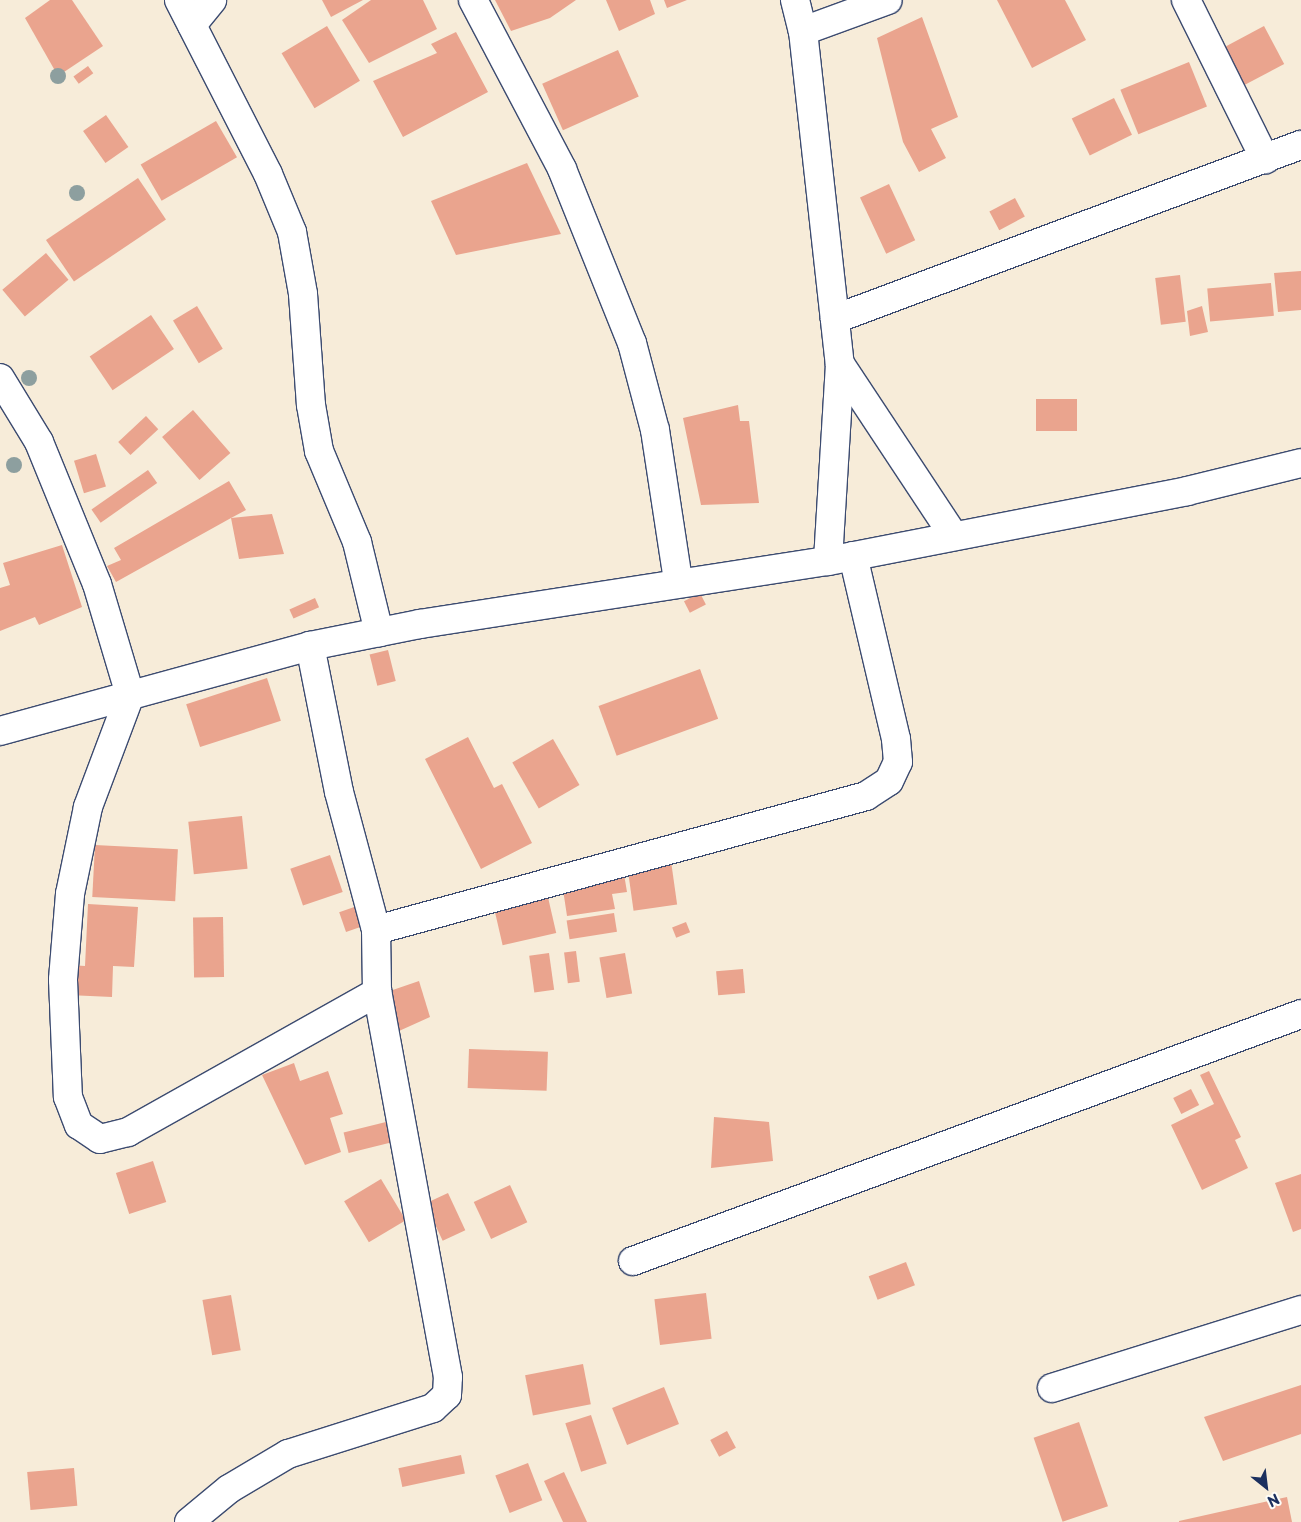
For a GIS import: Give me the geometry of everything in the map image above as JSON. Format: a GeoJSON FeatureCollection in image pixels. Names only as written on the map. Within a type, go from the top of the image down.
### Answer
{"type":"FeatureCollection","features":[{"type":"Feature","properties":{"kind":"street"},"geometry":{"type":"LineString","coordinates":[[179,0],[268,174],[292,232],[303,294],[310,405],[318,451],[357,542],[379,632]]}},
{"type":"Feature","properties":{"kind":"street"},"geometry":{"type":"LineString","coordinates":[[192,25],[212,0]]}},
{"type":"Feature","properties":{"kind":"street"},"geometry":{"type":"LineString","coordinates":[[473,0],[562,169],[632,343],[655,430],[678,581]]}},
{"type":"Feature","properties":{"kind":"street"},"geometry":{"type":"LineString","coordinates":[[376,930],[866,796],[889,781],[898,762],[896,739],[840,558],[840,364],[803,31],[795,0]]}},
{"type":"Feature","properties":{"kind":"street"},"geometry":{"type":"LineString","coordinates":[[803,31],[888,0]]}},
{"type":"Feature","properties":{"kind":"street"},"geometry":{"type":"LineString","coordinates":[[1186,0],[1265,159]]}},
{"type":"Feature","properties":{"kind":"street"},"geometry":{"type":"LineString","coordinates":[[835,320],[1301,145]]}},
{"type":"Feature","properties":{"kind":"street"},"geometry":{"type":"LineString","coordinates":[[840,364],[954,536]]}},
{"type":"Feature","properties":{"kind":"street"},"geometry":{"type":"LineString","coordinates":[[0,378],[39,442],[98,584],[130,695],[88,807],[70,894],[63,980],[68,1097],[79,1125],[100,1139],[128,1132],[377,992]]}},
{"type":"Feature","properties":{"kind":"street"},"geometry":{"type":"LineString","coordinates":[[0,731],[310,646],[379,632],[678,581],[840,558],[1187,491],[1301,463]]}},
{"type":"Feature","properties":{"kind":"street"},"geometry":{"type":"LineString","coordinates":[[189,1522],[229,1490],[288,1454],[433,1408],[447,1395],[448,1377],[377,992],[376,930],[339,792],[310,646]]}},
{"type":"Feature","properties":{"kind":"street"},"geometry":{"type":"LineString","coordinates":[[633,1261],[1301,1014]]}},
{"type":"Feature","properties":{"kind":"street"},"geometry":{"type":"LineString","coordinates":[[1052,1388],[1301,1310]]}},
{"type":"Feature","properties":{"kind":"building"},"geometry":{"type":"Polygon","coordinates":[[[50,0],[72,0],[103,46],[58,76],[25,18],[50,0]]]}},
{"type":"Feature","properties":{"kind":"building"},"geometry":{"type":"Polygon","coordinates":[[[322,0],[363,0],[331,17],[322,0]]]}},
{"type":"Feature","properties":{"kind":"building"},"geometry":{"type":"Polygon","coordinates":[[[371,0],[423,0],[437,29],[369,63],[342,20],[371,0]]]}},
{"type":"Feature","properties":{"kind":"building"},"geometry":{"type":"Polygon","coordinates":[[[495,0],[576,0],[550,18],[511,31],[495,0]]]}},
{"type":"Feature","properties":{"kind":"building"},"geometry":{"type":"Polygon","coordinates":[[[606,0],[650,0],[655,14],[619,31],[606,0]]]}},
{"type":"Feature","properties":{"kind":"building"},"geometry":{"type":"Polygon","coordinates":[[[664,0],[687,0],[667,8],[664,0]]]}},
{"type":"Feature","properties":{"kind":"building"},"geometry":{"type":"Polygon","coordinates":[[[997,0],[1065,0],[1086,40],[1032,68],[997,0]]]}},
{"type":"Feature","properties":{"kind":"building"},"geometry":{"type":"Polygon","coordinates":[[[922,17],[958,117],[931,129],[946,158],[919,172],[903,142],[877,38],[922,17]]]}},
{"type":"Feature","properties":{"kind":"building"},"geometry":{"type":"Polygon","coordinates":[[[327,26],[360,81],[315,108],[282,53],[327,26]]]}},
{"type":"Feature","properties":{"kind":"building"},"geometry":{"type":"Polygon","coordinates":[[[1264,26],[1284,64],[1244,85],[1224,47],[1264,26]]]}},
{"type":"Feature","properties":{"kind":"building"},"geometry":{"type":"Polygon","coordinates":[[[456,32],[488,92],[403,137],[373,81],[437,53],[431,44],[456,32]]]}},
{"type":"Feature","properties":{"kind":"building"},"geometry":{"type":"Polygon","coordinates":[[[618,50],[639,97],[563,130],[542,84],[618,50]]]}},
{"type":"Feature","properties":{"kind":"building"},"geometry":{"type":"Polygon","coordinates":[[[1189,62],[1207,107],[1138,134],[1120,90],[1189,62]]]}},
{"type":"Feature","properties":{"kind":"building"},"geometry":{"type":"Polygon","coordinates":[[[88,66],[93,73],[79,84],[73,77],[88,66]]]}},
{"type":"Feature","properties":{"kind":"building"},"geometry":{"type":"Polygon","coordinates":[[[1114,98],[1132,135],[1090,155],[1072,119],[1114,98]]]}},
{"type":"Feature","properties":{"kind":"building"},"geometry":{"type":"Polygon","coordinates":[[[106,115],[128,147],[105,163],[83,131],[106,115]]]}},
{"type":"Feature","properties":{"kind":"building"},"geometry":{"type":"Polygon","coordinates":[[[216,121],[237,157],[162,201],[141,164],[216,121]]]}},
{"type":"Feature","properties":{"kind":"building"},"geometry":{"type":"Polygon","coordinates":[[[527,163],[561,234],[456,255],[431,201],[527,163]]]}},
{"type":"Feature","properties":{"kind":"building"},"geometry":{"type":"Polygon","coordinates":[[[138,178],[166,219],[74,282],[46,240],[138,178]]]}},
{"type":"Feature","properties":{"kind":"building"},"geometry":{"type":"Polygon","coordinates":[[[889,184],[915,240],[886,254],[860,198],[889,184]]]}},
{"type":"Feature","properties":{"kind":"building"},"geometry":{"type":"Polygon","coordinates":[[[1015,198],[1025,217],[999,230],[989,212],[1015,198]]]}},
{"type":"Feature","properties":{"kind":"building"},"geometry":{"type":"Polygon","coordinates":[[[46,253],[68,280],[25,316],[2,290],[46,253]]]}},
{"type":"Feature","properties":{"kind":"building"},"geometry":{"type":"Polygon","coordinates":[[[1301,271],[1301,310],[1278,312],[1274,273],[1301,271]]]}},
{"type":"Feature","properties":{"kind":"building"},"geometry":{"type":"Polygon","coordinates":[[[1180,275],[1186,322],[1161,325],[1155,278],[1180,275]]]}},
{"type":"Feature","properties":{"kind":"building"},"geometry":{"type":"Polygon","coordinates":[[[1271,283],[1274,316],[1210,321],[1207,289],[1271,283]]]}},
{"type":"Feature","properties":{"kind":"building"},"geometry":{"type":"Polygon","coordinates":[[[197,306],[223,349],[199,363],[173,320],[197,306]]]}},
{"type":"Feature","properties":{"kind":"building"},"geometry":{"type":"Polygon","coordinates":[[[1202,306],[1208,332],[1190,336],[1187,311],[1202,306]]]}},
{"type":"Feature","properties":{"kind":"building"},"geometry":{"type":"Polygon","coordinates":[[[151,315],[174,349],[113,390],[90,356],[151,315]]]}},
{"type":"Feature","properties":{"kind":"building"},"geometry":{"type":"Polygon","coordinates":[[[1036,399],[1077,399],[1077,431],[1036,431],[1036,399]]]}},
{"type":"Feature","properties":{"kind":"building"},"geometry":{"type":"Polygon","coordinates":[[[738,405],[740,421],[749,421],[759,503],[701,505],[683,418],[738,405]]]}},
{"type":"Feature","properties":{"kind":"building"},"geometry":{"type":"Polygon","coordinates":[[[193,410],[230,453],[199,480],[162,437],[193,410]]]}},
{"type":"Feature","properties":{"kind":"building"},"geometry":{"type":"Polygon","coordinates":[[[146,416],[158,429],[130,455],[118,442],[146,416]]]}},
{"type":"Feature","properties":{"kind":"building"},"geometry":{"type":"Polygon","coordinates":[[[96,454],[106,487],[84,493],[74,461],[96,454]]]}},
{"type":"Feature","properties":{"kind":"building"},"geometry":{"type":"Polygon","coordinates":[[[148,470],[157,483],[101,523],[91,510],[148,470]]]}},
{"type":"Feature","properties":{"kind":"building"},"geometry":{"type":"Polygon","coordinates":[[[229,481],[246,510],[116,582],[107,566],[121,560],[114,548],[229,481]]]}},
{"type":"Feature","properties":{"kind":"building"},"geometry":{"type":"Polygon","coordinates":[[[272,514],[284,554],[239,559],[231,518],[272,514]]]}},
{"type":"Feature","properties":{"kind":"building"},"geometry":{"type":"Polygon","coordinates":[[[62,545],[82,607],[39,625],[35,617],[0,631],[0,588],[10,585],[3,563],[62,545]]]}},
{"type":"Feature","properties":{"kind":"building"},"geometry":{"type":"Polygon","coordinates":[[[700,593],[706,605],[690,613],[684,601],[700,593]]]}},
{"type":"Feature","properties":{"kind":"building"},"geometry":{"type":"Polygon","coordinates":[[[315,598],[319,607],[293,619],[289,609],[315,598]]]}},
{"type":"Feature","properties":{"kind":"building"},"geometry":{"type":"Polygon","coordinates":[[[388,650],[396,681],[377,686],[370,655],[388,650]]]}},
{"type":"Feature","properties":{"kind":"building"},"geometry":{"type":"Polygon","coordinates":[[[700,669],[718,719],[617,756],[599,706],[700,669]]]}},
{"type":"Feature","properties":{"kind":"building"},"geometry":{"type":"Polygon","coordinates":[[[267,678],[281,721],[200,747],[186,704],[267,678]]]}},
{"type":"Feature","properties":{"kind":"building"},"geometry":{"type":"Polygon","coordinates":[[[468,737],[494,788],[502,784],[532,843],[481,869],[425,759],[468,737]]]}},
{"type":"Feature","properties":{"kind":"building"},"geometry":{"type":"Polygon","coordinates":[[[553,739],[580,785],[539,808],[512,762],[553,739]]]}},
{"type":"Feature","properties":{"kind":"building"},"geometry":{"type":"Polygon","coordinates":[[[242,816],[248,869],[194,874],[188,822],[242,816]]]}},
{"type":"Feature","properties":{"kind":"building"},"geometry":{"type":"Polygon","coordinates":[[[95,845],[178,849],[175,901],[92,897],[95,845]]]}},
{"type":"Feature","properties":{"kind":"building"},"geometry":{"type":"Polygon","coordinates":[[[330,855],[343,892],[303,906],[290,869],[330,855]]]}},
{"type":"Feature","properties":{"kind":"building"},"geometry":{"type":"Polygon","coordinates":[[[671,861],[677,905],[634,911],[627,867],[671,861]]]}},
{"type":"Feature","properties":{"kind":"building"},"geometry":{"type":"Polygon","coordinates":[[[624,874],[627,892],[612,894],[615,909],[567,916],[562,883],[624,874]]]}},
{"type":"Feature","properties":{"kind":"building"},"geometry":{"type":"Polygon","coordinates":[[[547,893],[556,933],[503,945],[493,905],[547,893]]]}},
{"type":"Feature","properties":{"kind":"building"},"geometry":{"type":"Polygon","coordinates":[[[88,904],[138,907],[134,967],[113,966],[112,997],[68,995],[70,965],[85,966],[88,904]]]}},
{"type":"Feature","properties":{"kind":"building"},"geometry":{"type":"Polygon","coordinates":[[[360,905],[367,925],[346,932],[339,912],[360,905]]]}},
{"type":"Feature","properties":{"kind":"building"},"geometry":{"type":"Polygon","coordinates":[[[614,913],[617,932],[570,939],[567,921],[614,913]]]}},
{"type":"Feature","properties":{"kind":"building"},"geometry":{"type":"Polygon","coordinates":[[[223,917],[224,977],[194,978],[193,918],[223,917]]]}},
{"type":"Feature","properties":{"kind":"building"},"geometry":{"type":"Polygon","coordinates":[[[686,922],[690,932],[676,938],[672,928],[686,922]]]}},
{"type":"Feature","properties":{"kind":"building"},"geometry":{"type":"Polygon","coordinates":[[[576,951],[580,982],[568,983],[564,952],[576,951]]]}},
{"type":"Feature","properties":{"kind":"building"},"geometry":{"type":"Polygon","coordinates":[[[549,953],[554,990],[534,992],[529,956],[549,953]]]}},
{"type":"Feature","properties":{"kind":"building"},"geometry":{"type":"Polygon","coordinates":[[[625,953],[632,993],[607,998],[599,958],[625,953]]]}},
{"type":"Feature","properties":{"kind":"building"},"geometry":{"type":"Polygon","coordinates":[[[743,969],[745,993],[718,995],[716,971],[743,969]]]}},
{"type":"Feature","properties":{"kind":"building"},"geometry":{"type":"Polygon","coordinates":[[[419,981],[430,1017],[399,1031],[384,993],[419,981]]]}},
{"type":"Feature","properties":{"kind":"building"},"geometry":{"type":"Polygon","coordinates":[[[469,1049],[548,1052],[547,1091],[468,1088],[469,1049]]]}},
{"type":"Feature","properties":{"kind":"building"},"geometry":{"type":"Polygon","coordinates":[[[294,1063],[300,1081],[328,1071],[343,1114],[330,1118],[341,1152],[305,1165],[262,1075],[294,1063]]]}},
{"type":"Feature","properties":{"kind":"building"},"geometry":{"type":"Polygon","coordinates":[[[1209,1071],[1241,1137],[1235,1140],[1248,1168],[1202,1190],[1171,1125],[1214,1104],[1200,1075],[1209,1071]]]}},
{"type":"Feature","properties":{"kind":"building"},"geometry":{"type":"Polygon","coordinates":[[[1191,1089],[1199,1105],[1181,1114],[1173,1098],[1191,1089]]]}},
{"type":"Feature","properties":{"kind":"building"},"geometry":{"type":"Polygon","coordinates":[[[714,1117],[769,1122],[773,1161],[711,1168],[714,1117]]]}},
{"type":"Feature","properties":{"kind":"building"},"geometry":{"type":"Polygon","coordinates":[[[394,1120],[399,1140],[349,1153],[344,1133],[394,1120]]]}},
{"type":"Feature","properties":{"kind":"building"},"geometry":{"type":"Polygon","coordinates":[[[153,1161],[166,1202],[129,1214],[116,1173],[153,1161]]]}},
{"type":"Feature","properties":{"kind":"building"},"geometry":{"type":"Polygon","coordinates":[[[1301,1174],[1301,1229],[1293,1232],[1275,1183],[1301,1174]]]}},
{"type":"Feature","properties":{"kind":"building"},"geometry":{"type":"Polygon","coordinates":[[[381,1179],[406,1220],[369,1242],[344,1201],[381,1179]]]}},
{"type":"Feature","properties":{"kind":"building"},"geometry":{"type":"Polygon","coordinates":[[[510,1185],[527,1222],[491,1239],[474,1202],[510,1185]]]}},
{"type":"Feature","properties":{"kind":"building"},"geometry":{"type":"Polygon","coordinates":[[[448,1193],[465,1230],[443,1241],[425,1204],[448,1193]]]}},
{"type":"Feature","properties":{"kind":"building"},"geometry":{"type":"Polygon","coordinates":[[[906,1262],[915,1285],[878,1300],[869,1276],[906,1262]]]}},
{"type":"Feature","properties":{"kind":"building"},"geometry":{"type":"Polygon","coordinates":[[[706,1293],[712,1339],[660,1345],[654,1299],[706,1293]]]}},
{"type":"Feature","properties":{"kind":"building"},"geometry":{"type":"Polygon","coordinates":[[[231,1295],[241,1350],[212,1355],[202,1300],[231,1295]]]}},
{"type":"Feature","properties":{"kind":"building"},"geometry":{"type":"Polygon","coordinates":[[[583,1364],[591,1404],[533,1416],[525,1375],[583,1364]]]}},
{"type":"Feature","properties":{"kind":"building"},"geometry":{"type":"Polygon","coordinates":[[[1301,1385],[1301,1434],[1223,1461],[1204,1417],[1301,1385]]]}},
{"type":"Feature","properties":{"kind":"building"},"geometry":{"type":"Polygon","coordinates":[[[664,1387],[679,1424],[627,1445],[612,1408],[664,1387]]]}},
{"type":"Feature","properties":{"kind":"building"},"geometry":{"type":"Polygon","coordinates":[[[591,1415],[607,1464],[581,1472],[565,1423],[591,1415]]]}},
{"type":"Feature","properties":{"kind":"building"},"geometry":{"type":"Polygon","coordinates":[[[1079,1422],[1108,1506],[1063,1522],[1034,1438],[1079,1422]]]}},
{"type":"Feature","properties":{"kind":"building"},"geometry":{"type":"Polygon","coordinates":[[[727,1431],[736,1448],[719,1457],[710,1440],[727,1431]]]}},
{"type":"Feature","properties":{"kind":"building"},"geometry":{"type":"Polygon","coordinates":[[[461,1455],[465,1474],[402,1487],[398,1468],[461,1455]]]}},
{"type":"Feature","properties":{"kind":"building"},"geometry":{"type":"Polygon","coordinates":[[[528,1463],[542,1500],[510,1513],[495,1476],[528,1463]]]}},
{"type":"Feature","properties":{"kind":"building"},"geometry":{"type":"Polygon","coordinates":[[[74,1468],[77,1506],[30,1510],[27,1472],[74,1468]]]}},
{"type":"Feature","properties":{"kind":"building"},"geometry":{"type":"Polygon","coordinates":[[[564,1472],[587,1522],[563,1522],[544,1481],[564,1472]]]}},
{"type":"Feature","properties":{"kind":"building"},"geometry":{"type":"Polygon","coordinates":[[[1287,1497],[1292,1522],[1179,1522],[1179,1521],[1287,1497]]]}}]}
